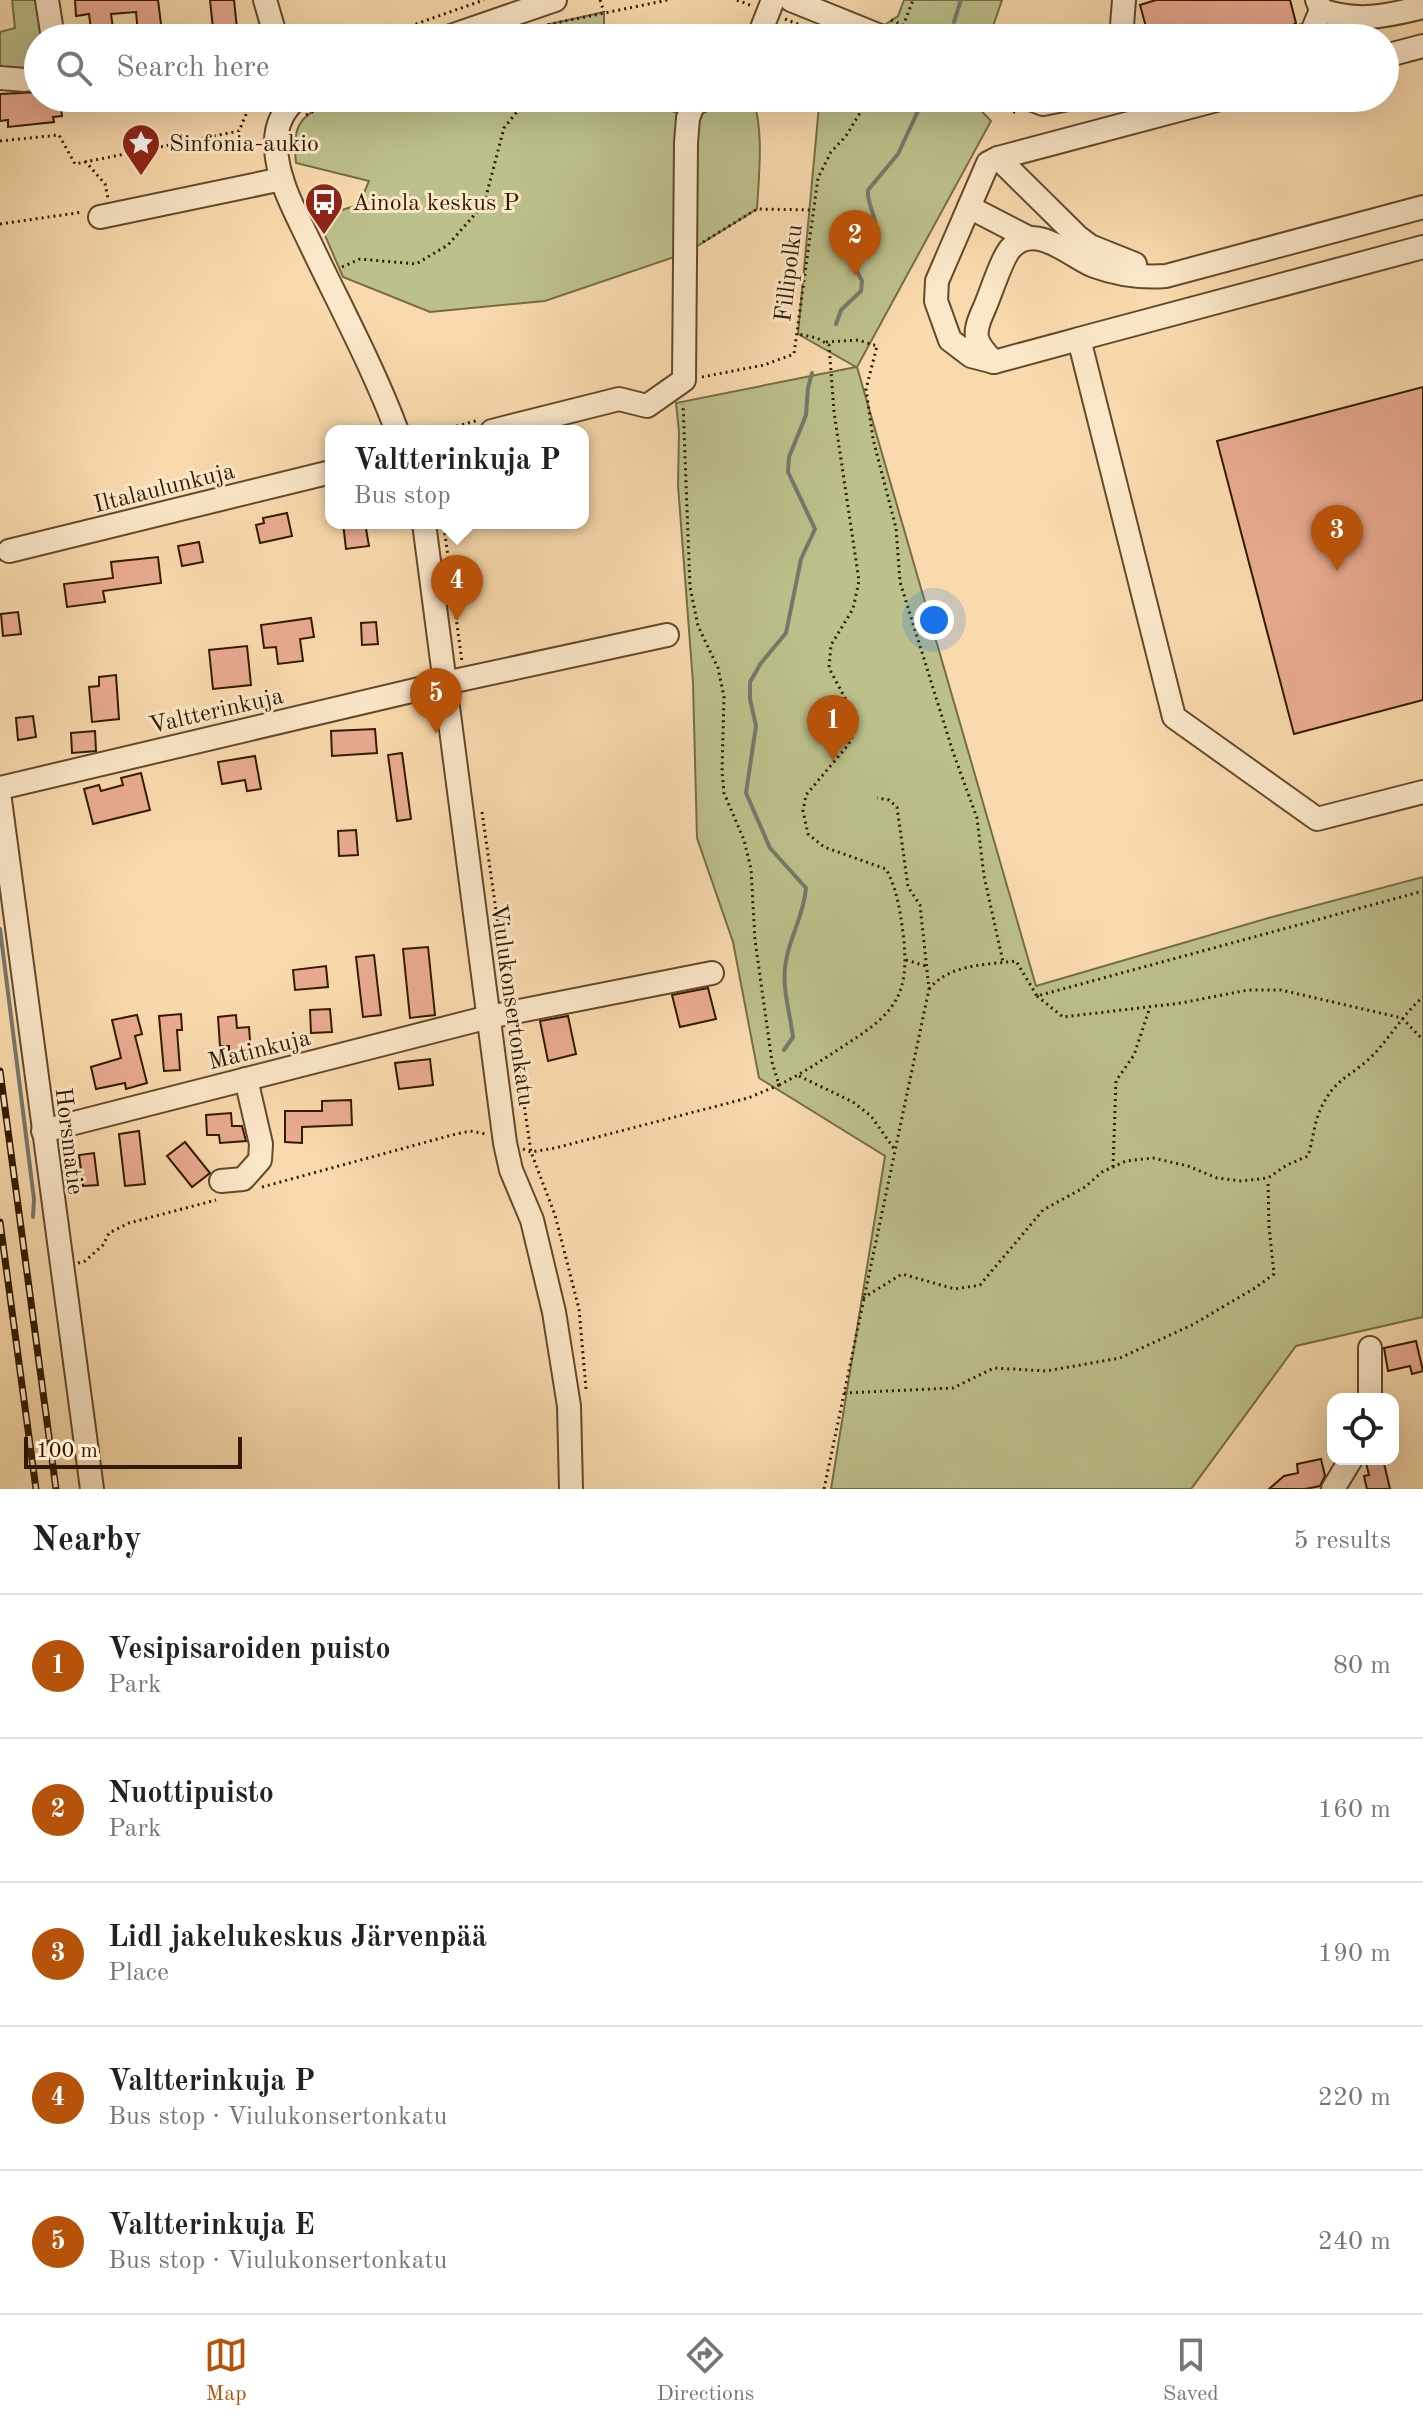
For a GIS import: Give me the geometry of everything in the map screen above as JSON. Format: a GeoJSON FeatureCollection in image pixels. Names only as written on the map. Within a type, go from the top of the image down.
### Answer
{"type":"FeatureCollection","features":[{"type":"Feature","properties":{"kind":"street"},"geometry":{"type":"LineString","coordinates":[[47,0],[51,24]]}},
{"type":"Feature","properties":{"kind":"street"},"geometry":{"type":"LineString","coordinates":[[265,0],[272,24]]}},
{"type":"Feature","properties":{"kind":"street"},"geometry":{"type":"LineString","coordinates":[[486,24],[555,0]]}},
{"type":"Feature","properties":{"kind":"street"},"geometry":{"type":"LineString","coordinates":[[764,24],[773,0]]}},
{"type":"Feature","properties":{"kind":"street"},"geometry":{"type":"LineString","coordinates":[[791,0],[850,24]]}},
{"type":"Feature","properties":{"kind":"street"},"geometry":{"type":"LineString","coordinates":[[1122,24],[1124,0]]}},
{"type":"Feature","properties":{"kind":"street"},"geometry":{"type":"LineString","coordinates":[[1318,24],[1330,7],[1379,18],[1422,6]]}},
{"type":"Feature","properties":{"kind":"street"},"geometry":{"type":"LineString","coordinates":[[1399,52],[1423,46]]}},
{"type":"Feature","properties":{"kind":"street"},"geometry":{"type":"LineString","coordinates":[[0,78],[24,80]]}},
{"type":"Feature","properties":{"kind":"street"},"geometry":{"type":"LineString","coordinates":[[288,112],[281,115],[277,130],[276,147],[282,179],[394,425]]}},
{"type":"Feature","properties":{"kind":"street"},"geometry":{"type":"LineString","coordinates":[[516,425],[619,399],[647,406],[684,380],[690,112]]}},
{"type":"Feature","properties":{"kind":"street"},"geometry":{"type":"LineString","coordinates":[[1171,112],[988,163],[937,281],[936,301],[950,340],[971,356],[994,362],[1423,247]]}},
{"type":"Feature","properties":{"kind":"street"},"geometry":{"type":"LineString","coordinates":[[998,158],[1090,246],[1166,276]]}},
{"type":"Feature","properties":{"kind":"street"},"geometry":{"type":"LineString","coordinates":[[105,213],[282,179]]}},
{"type":"Feature","properties":{"kind":"street"},"geometry":{"type":"LineString","coordinates":[[969,207],[1090,265],[1131,277],[1166,276],[1423,207]]}},
{"type":"Feature","properties":{"kind":"street"},"geometry":{"type":"LineString","coordinates":[[994,362],[979,347],[975,329],[1011,248],[1029,238]]}},
{"type":"Feature","properties":{"kind":"street"},"geometry":{"type":"LineString","coordinates":[[1079,339],[1174,717],[1317,819],[1423,792]]}},
{"type":"Feature","properties":{"kind":"street","name":"Iltalaulunkuja"},"geometry":{"type":"LineString","coordinates":[[9,551],[325,473]]}},
{"type":"Feature","properties":{"kind":"street","name":"Viulukonsertonkatu"},"geometry":{"type":"LineString","coordinates":[[425,529],[505,1143],[511,1170],[532,1220],[554,1312],[569,1406],[571,1489]]}},
{"type":"Feature","properties":{"kind":"street","name":"Valtterinkuja"},"geometry":{"type":"LineString","coordinates":[[0,788],[445,683],[667,635]]}},
{"type":"Feature","properties":{"kind":"street","name":"Horsmatie"},"geometry":{"type":"LineString","coordinates":[[0,800],[92,1489]]}},
{"type":"Feature","properties":{"kind":"street","name":"Matinkuja"},"geometry":{"type":"LineString","coordinates":[[43,1131],[489,1017],[712,973]]}},
{"type":"Feature","properties":{"kind":"street"},"geometry":{"type":"LineString","coordinates":[[221,1190],[243,1179],[260,1160],[261,1144],[246,1079]]}},
{"type":"Feature","properties":{"kind":"street"},"geometry":{"type":"LineString","coordinates":[[1370,1348],[1370,1393]]}},
{"type":"Feature","properties":{"kind":"street"},"geometry":{"type":"LineString","coordinates":[[1333,1489],[1347,1465]]}},
{"type":"Feature","properties":{"kind":"path"},"geometry":{"type":"LineString","coordinates":[[416,24],[484,0]]}},
{"type":"Feature","properties":{"kind":"path"},"geometry":{"type":"LineString","coordinates":[[600,0],[604,12]]}},
{"type":"Feature","properties":{"kind":"path"},"geometry":{"type":"LineString","coordinates":[[550,24],[668,0]]}},
{"type":"Feature","properties":{"kind":"path"},"geometry":{"type":"LineString","coordinates":[[904,24],[913,0]]}},
{"type":"Feature","properties":{"kind":"path"},"geometry":{"type":"LineString","coordinates":[[0,141],[59,135],[75,164],[239,131],[245,112]]}},
{"type":"Feature","properties":{"kind":"path"},"geometry":{"type":"LineString","coordinates":[[343,277],[339,268],[360,259],[416,264],[448,245],[484,204],[504,128],[517,112]]}},
{"type":"Feature","properties":{"kind":"path","name":"Fillipolku"},"geometry":{"type":"LineString","coordinates":[[684,380],[764,365],[794,354],[818,178],[831,152],[862,112]]}},
{"type":"Feature","properties":{"kind":"path"},"geometry":{"type":"LineString","coordinates":[[85,161],[105,184],[105,213]]}},
{"type":"Feature","properties":{"kind":"path"},"geometry":{"type":"LineString","coordinates":[[686,253],[757,209],[814,210]]}},
{"type":"Feature","properties":{"kind":"path"},"geometry":{"type":"LineString","coordinates":[[252,1190],[452,1135],[482,1132],[531,1152],[748,1098],[798,1076],[876,1025],[892,1007],[903,983],[906,960],[894,884],[886,869],[824,847],[808,834],[803,811],[806,795],[848,745],[855,731],[853,713],[829,668],[831,645],[853,609],[859,581],[834,412],[829,345],[817,338],[798,334]]}},
{"type":"Feature","properties":{"kind":"path"},"geometry":{"type":"LineString","coordinates":[[823,342],[858,340],[877,346],[866,389],[873,439],[896,528],[900,582],[977,818],[984,876],[1003,962]]}},
{"type":"Feature","properties":{"kind":"path"},"geometry":{"type":"LineString","coordinates":[[684,380],[690,587],[698,626],[718,668],[724,697],[724,793],[744,840],[751,869],[755,940],[772,1062],[779,1085]]}},
{"type":"Feature","properties":{"kind":"path"},"geometry":{"type":"LineString","coordinates":[[824,1489],[929,989],[920,905],[908,887],[897,807],[889,800],[877,798]]}},
{"type":"Feature","properties":{"kind":"path"},"geometry":{"type":"LineString","coordinates":[[1037,996],[1423,891]]}},
{"type":"Feature","properties":{"kind":"path"},"geometry":{"type":"LineString","coordinates":[[906,960],[926,966]]}},
{"type":"Feature","properties":{"kind":"path"},"geometry":{"type":"LineString","coordinates":[[929,989],[938,977],[953,970],[1016,961],[1037,996],[1063,1017],[1150,1007],[1248,990],[1281,990],[1402,1018],[1423,1040]]}},
{"type":"Feature","properties":{"kind":"path"},"geometry":{"type":"LineString","coordinates":[[863,1299],[902,1274],[955,1289],[980,1285],[1043,1210],[1126,1161],[1153,1158],[1188,1166],[1217,1178],[1241,1181],[1268,1178],[1308,1156],[1319,1111],[1331,1090],[1346,1074],[1368,1060],[1423,997]]}},
{"type":"Feature","properties":{"kind":"path"},"geometry":{"type":"LineString","coordinates":[[1113,1167],[1116,1081],[1134,1055],[1150,1007]]}},
{"type":"Feature","properties":{"kind":"path"},"geometry":{"type":"LineString","coordinates":[[798,1076],[853,1102],[871,1116],[895,1150]]}},
{"type":"Feature","properties":{"kind":"path"},"geometry":{"type":"LineString","coordinates":[[844,1393],[953,1388],[994,1368],[1046,1371],[1120,1358],[1192,1325],[1274,1274],[1268,1178]]}},
{"type":"Feature","properties":{"kind":"path"},"geometry":{"type":"LineString","coordinates":[[61,1266],[85,1261],[103,1245],[109,1233],[129,1223],[221,1190]]}},
{"type":"Feature","properties":{"kind":"green space"},"geometry":{"type":"Polygon","coordinates":[[[12,0],[40,0],[44,24],[24,24],[24,72],[0,72],[0,32],[15,28],[12,0]]]}},
{"type":"Feature","properties":{"kind":"green space"},"geometry":{"type":"Polygon","coordinates":[[[904,0],[1002,0],[994,24],[886,24],[898,16],[904,0]]]}},
{"type":"Feature","properties":{"kind":"green space"},"geometry":{"type":"Polygon","coordinates":[[[604,12],[604,24],[550,24],[604,12]]]}},
{"type":"Feature","properties":{"kind":"green space"},"geometry":{"type":"Polygon","coordinates":[[[674,112],[688,118],[693,112],[756,112],[760,139],[757,209],[686,253],[545,301],[430,312],[343,277],[317,217],[359,205],[369,181],[296,163],[298,128],[309,114],[674,112]]]}},
{"type":"Feature","properties":{"kind":"green space"},"geometry":{"type":"Polygon","coordinates":[[[818,112],[982,112],[991,121],[857,367],[1036,986],[1272,917],[1423,877],[1423,1317],[1296,1346],[1191,1489],[831,1489],[885,1156],[759,1078],[733,942],[697,838],[693,683],[678,485],[676,403],[856,367],[798,334],[818,112]]]}},
{"type":"Feature","properties":{"kind":"building"},"geometry":{"type":"Polygon","coordinates":[[[75,0],[158,0],[161,24],[137,24],[136,12],[111,14],[112,24],[90,24],[89,14],[76,16],[75,0]]]}},
{"type":"Feature","properties":{"kind":"building"},"geometry":{"type":"Polygon","coordinates":[[[210,0],[234,0],[237,24],[213,24],[210,0]]]}},
{"type":"Feature","properties":{"kind":"building"},"geometry":{"type":"Polygon","coordinates":[[[1156,0],[1290,0],[1296,23],[1145,24],[1140,5],[1156,0]]]}},
{"type":"Feature","properties":{"kind":"building"},"geometry":{"type":"Polygon","coordinates":[[[24,93],[24,112],[62,112],[62,116],[53,117],[54,122],[8,127],[8,120],[0,121],[0,94],[24,93]]]}},
{"type":"Feature","properties":{"kind":"building"},"geometry":{"type":"Polygon","coordinates":[[[1423,387],[1423,700],[1294,734],[1217,441],[1423,387]]]}},
{"type":"Feature","properties":{"kind":"building"},"geometry":{"type":"Polygon","coordinates":[[[287,513],[292,536],[260,543],[256,525],[264,523],[263,518],[287,513]]]}},
{"type":"Feature","properties":{"kind":"building"},"geometry":{"type":"Polygon","coordinates":[[[344,529],[366,529],[369,546],[346,549],[344,529]]]}},
{"type":"Feature","properties":{"kind":"building"},"geometry":{"type":"Polygon","coordinates":[[[199,542],[203,562],[182,566],[178,546],[199,542]]]}},
{"type":"Feature","properties":{"kind":"building"},"geometry":{"type":"Polygon","coordinates":[[[158,557],[161,583],[103,591],[105,602],[67,607],[64,584],[113,578],[111,562],[158,557]]]}},
{"type":"Feature","properties":{"kind":"building"},"geometry":{"type":"Polygon","coordinates":[[[18,612],[21,634],[3,636],[1,614],[18,612]]]}},
{"type":"Feature","properties":{"kind":"building"},"geometry":{"type":"Polygon","coordinates":[[[311,618],[314,637],[300,639],[303,661],[278,664],[276,647],[264,648],[261,625],[311,618]]]}},
{"type":"Feature","properties":{"kind":"building"},"geometry":{"type":"Polygon","coordinates":[[[376,622],[378,644],[362,645],[361,623],[376,622]]]}},
{"type":"Feature","properties":{"kind":"building"},"geometry":{"type":"Polygon","coordinates":[[[247,646],[251,685],[213,689],[209,650],[247,646]]]}},
{"type":"Feature","properties":{"kind":"building"},"geometry":{"type":"Polygon","coordinates":[[[116,675],[119,719],[92,722],[89,687],[99,686],[99,677],[116,675]]]}},
{"type":"Feature","properties":{"kind":"building"},"geometry":{"type":"Polygon","coordinates":[[[33,716],[36,737],[18,740],[16,718],[33,716]]]}},
{"type":"Feature","properties":{"kind":"building"},"geometry":{"type":"Polygon","coordinates":[[[375,729],[377,753],[332,756],[331,731],[375,729]]]}},
{"type":"Feature","properties":{"kind":"building"},"geometry":{"type":"Polygon","coordinates":[[[95,731],[96,751],[72,753],[71,733],[95,731]]]}},
{"type":"Feature","properties":{"kind":"building"},"geometry":{"type":"Polygon","coordinates":[[[402,753],[411,819],[397,821],[388,755],[402,753]]]}},
{"type":"Feature","properties":{"kind":"building"},"geometry":{"type":"Polygon","coordinates":[[[255,756],[261,789],[247,791],[245,780],[222,784],[218,762],[255,756]]]}},
{"type":"Feature","properties":{"kind":"building"},"geometry":{"type":"Polygon","coordinates":[[[141,773],[150,810],[93,824],[84,789],[99,785],[101,791],[123,785],[121,778],[141,773]]]}},
{"type":"Feature","properties":{"kind":"building"},"geometry":{"type":"Polygon","coordinates":[[[356,830],[358,855],[339,856],[338,831],[356,830]]]}},
{"type":"Feature","properties":{"kind":"building"},"geometry":{"type":"Polygon","coordinates":[[[428,947],[435,1015],[410,1018],[403,949],[428,947]]]}},
{"type":"Feature","properties":{"kind":"building"},"geometry":{"type":"Polygon","coordinates":[[[374,955],[381,1015],[363,1017],[356,957],[374,955]]]}},
{"type":"Feature","properties":{"kind":"building"},"geometry":{"type":"Polygon","coordinates":[[[326,966],[328,987],[295,990],[293,970],[326,966]]]}},
{"type":"Feature","properties":{"kind":"building"},"geometry":{"type":"Polygon","coordinates":[[[708,988],[716,1019],[680,1027],[672,995],[708,988]]]}},
{"type":"Feature","properties":{"kind":"building"},"geometry":{"type":"Polygon","coordinates":[[[330,1009],[332,1032],[311,1033],[310,1010],[330,1009]]]}},
{"type":"Feature","properties":{"kind":"building"},"geometry":{"type":"Polygon","coordinates":[[[181,1014],[182,1030],[177,1030],[180,1070],[164,1071],[159,1016],[181,1014]]]}},
{"type":"Feature","properties":{"kind":"building"},"geometry":{"type":"Polygon","coordinates":[[[137,1015],[142,1034],[135,1036],[147,1083],[126,1089],[125,1083],[96,1089],[91,1067],[121,1058],[112,1020],[137,1015]]]}},
{"type":"Feature","properties":{"kind":"building"},"geometry":{"type":"Polygon","coordinates":[[[236,1015],[237,1028],[249,1027],[251,1053],[229,1054],[229,1046],[220,1046],[218,1017],[236,1015]]]}},
{"type":"Feature","properties":{"kind":"building"},"geometry":{"type":"Polygon","coordinates":[[[568,1016],[576,1054],[548,1061],[540,1021],[568,1016]]]}},
{"type":"Feature","properties":{"kind":"building"},"geometry":{"type":"Polygon","coordinates":[[[430,1059],[433,1085],[399,1089],[395,1063],[430,1059]]]}},
{"type":"Feature","properties":{"kind":"building"},"geometry":{"type":"Polygon","coordinates":[[[351,1100],[352,1125],[302,1127],[302,1143],[285,1142],[285,1111],[322,1111],[322,1101],[351,1100]]]}},
{"type":"Feature","properties":{"kind":"building"},"geometry":{"type":"Polygon","coordinates":[[[231,1113],[232,1126],[242,1126],[246,1141],[220,1143],[219,1135],[207,1135],[206,1115],[231,1113]]]}},
{"type":"Feature","properties":{"kind":"building"},"geometry":{"type":"Polygon","coordinates":[[[139,1131],[145,1184],[125,1186],[119,1134],[139,1131]]]}},
{"type":"Feature","properties":{"kind":"building"},"geometry":{"type":"Polygon","coordinates":[[[185,1142],[210,1173],[192,1187],[167,1156],[185,1142]]]}},
{"type":"Feature","properties":{"kind":"building"},"geometry":{"type":"Polygon","coordinates":[[[94,1153],[98,1185],[83,1186],[79,1155],[94,1153]]]}},
{"type":"Feature","properties":{"kind":"building"},"geometry":{"type":"Polygon","coordinates":[[[1416,1341],[1423,1371],[1412,1374],[1410,1366],[1388,1371],[1384,1348],[1416,1341]]]}},
{"type":"Feature","properties":{"kind":"building"},"geometry":{"type":"Polygon","coordinates":[[[1321,1459],[1325,1476],[1320,1486],[1269,1489],[1284,1476],[1298,1473],[1297,1464],[1321,1459]]]}},
{"type":"Feature","properties":{"kind":"building"},"geometry":{"type":"Polygon","coordinates":[[[1366,1465],[1384,1465],[1390,1489],[1367,1489],[1364,1476],[1369,1475],[1366,1465]]]}},
{"type":"Feature","properties":{"kind":"waterway"},"geometry":{"type":"LineString","coordinates":[[954,22],[961,0]]}},
{"type":"Feature","properties":{"kind":"waterway"},"geometry":{"type":"LineString","coordinates":[[836,324],[841,310],[861,291],[862,281],[850,258],[875,230],[868,190],[898,154],[918,112]]}},
{"type":"Feature","properties":{"kind":"waterway"},"geometry":{"type":"LineString","coordinates":[[784,1050],[793,1037],[785,989],[786,961],[806,888],[770,848],[746,793],[756,726],[750,682],[786,633],[801,559],[815,529],[788,472],[789,457],[806,415],[812,373]]}},
{"type":"Feature","properties":{"kind":"waterway"},"geometry":{"type":"LineString","coordinates":[[0,929],[34,1199],[33,1217]]}},
{"type":"Feature","properties":{"kind":"railway"},"geometry":{"type":"LineString","coordinates":[[0,1071],[56,1489]]}},
{"type":"Feature","properties":{"kind":"railway"},"geometry":{"type":"LineString","coordinates":[[0,1222],[36,1489]]}},
{"type":"Feature","properties":{"kind":"place","name":"Sinfonia-aukio"},"geometry":{"type":"Point","coordinates":[141,177]}},
{"type":"Feature","properties":{"kind":"place","name":"Ainola keskus P"},"geometry":{"type":"Point","coordinates":[324,236]}},
{"type":"Feature","properties":{"kind":"place","name":"Nuottipuisto"},"geometry":{"type":"Point","coordinates":[855,276]}},
{"type":"Feature","properties":{"kind":"place","name":"Lidl jakelukeskus Järvenpää"},"geometry":{"type":"Point","coordinates":[1337,571]}},
{"type":"Feature","properties":{"kind":"place","name":"Valtterinkuja P"},"geometry":{"type":"Point","coordinates":[457,621]}},
{"type":"Feature","properties":{"kind":"place","name":"Valtterinkuja E"},"geometry":{"type":"Point","coordinates":[436,734]}},
{"type":"Feature","properties":{"kind":"place","name":"Vesipisaroiden puisto"},"geometry":{"type":"Point","coordinates":[833,761]}}]}
